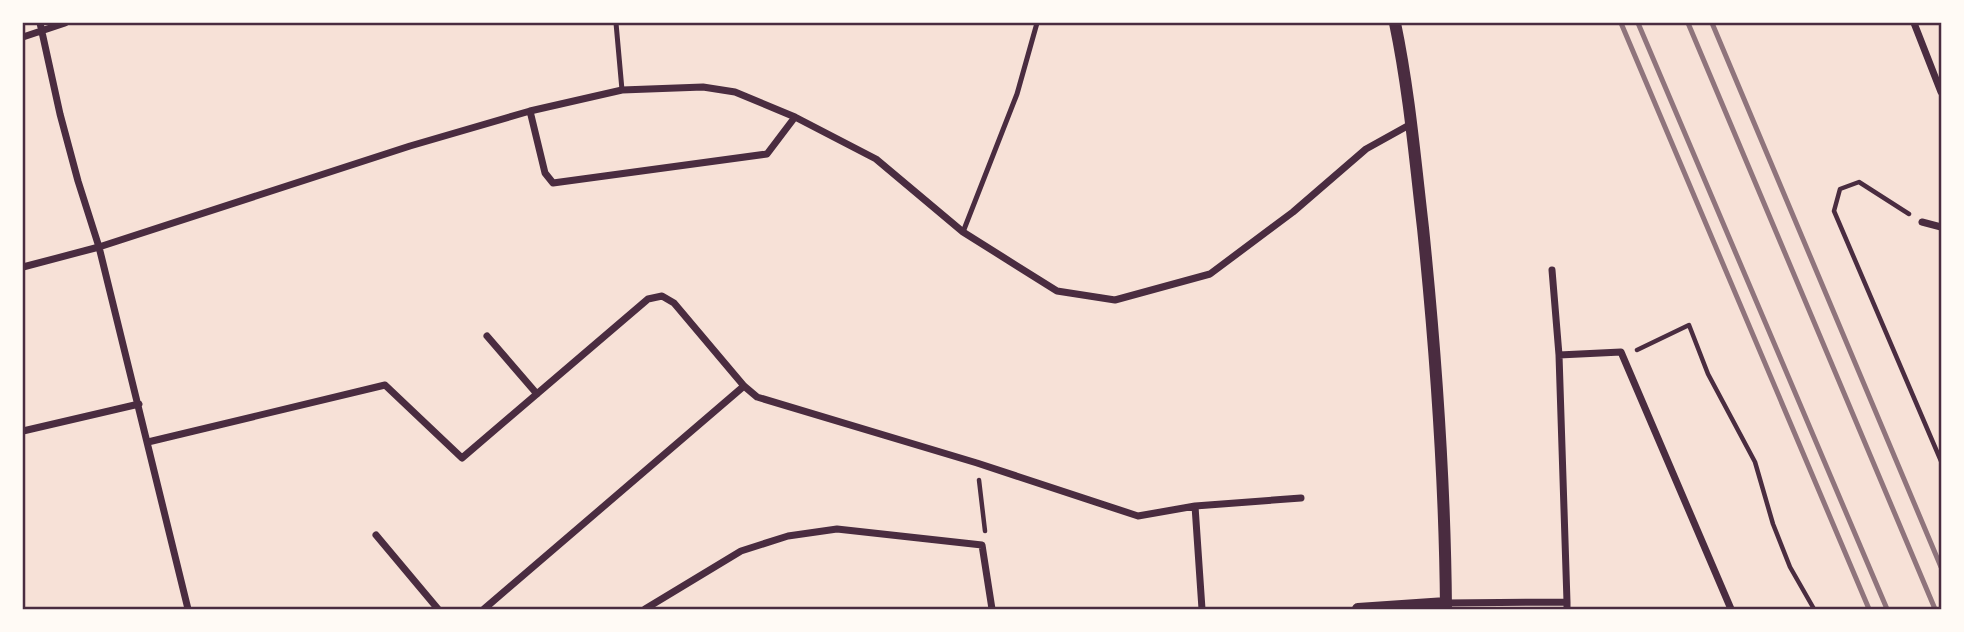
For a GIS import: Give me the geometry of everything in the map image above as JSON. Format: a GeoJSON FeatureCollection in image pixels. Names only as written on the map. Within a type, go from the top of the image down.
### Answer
{"type":"FeatureCollection","features":[{"type":"Feature","properties":{"kind":"street"},"geometry":{"type":"LineString","coordinates":[[23,37],[40,27],[65,23]]}},
{"type":"Feature","properties":{"kind":"street"},"geometry":{"type":"LineString","coordinates":[[1395,23],[1412,123],[1440,415],[1446,606]]}},
{"type":"Feature","properties":{"kind":"street"},"geometry":{"type":"LineString","coordinates":[[1914,23],[1941,92]]}},
{"type":"Feature","properties":{"kind":"street"},"geometry":{"type":"LineString","coordinates":[[40,27],[78,181],[99,247],[139,404],[188,609]]}},
{"type":"Feature","properties":{"kind":"street"},"geometry":{"type":"LineString","coordinates":[[23,267],[99,247],[410,146],[530,111],[622,90],[703,87],[735,92],[795,117],[876,159],[963,232],[1057,291],[1115,300],[1210,274],[1293,212],[1366,149],[1412,123]]}},
{"type":"Feature","properties":{"kind":"street"},"geometry":{"type":"LineString","coordinates":[[530,111],[545,173],[553,183],[767,154],[795,117]]}},
{"type":"Feature","properties":{"kind":"street"},"geometry":{"type":"LineString","coordinates":[[1922,222],[1941,227]]}},
{"type":"Feature","properties":{"kind":"street"},"geometry":{"type":"LineString","coordinates":[[1358,609],[1567,606],[1559,355],[1552,270]]}},
{"type":"Feature","properties":{"kind":"street"},"geometry":{"type":"LineString","coordinates":[[148,442],[385,385],[462,458],[648,299],[662,296],[674,303],[744,386],[757,397],[977,463],[1138,516],[1195,506],[1301,498]]}},
{"type":"Feature","properties":{"kind":"street"},"geometry":{"type":"LineString","coordinates":[[487,335],[537,394]]}},
{"type":"Feature","properties":{"kind":"street"},"geometry":{"type":"LineString","coordinates":[[1559,355],[1621,352],[1731,609]]}},
{"type":"Feature","properties":{"kind":"street"},"geometry":{"type":"LineString","coordinates":[[484,609],[744,386]]}},
{"type":"Feature","properties":{"kind":"street"},"geometry":{"type":"LineString","coordinates":[[23,431],[139,404]]}},
{"type":"Feature","properties":{"kind":"street"},"geometry":{"type":"LineString","coordinates":[[1195,506],[1202,609]]}},
{"type":"Feature","properties":{"kind":"street"},"geometry":{"type":"LineString","coordinates":[[645,609],[741,551],[788,536],[837,529],[982,545],[992,609]]}},
{"type":"Feature","properties":{"kind":"street"},"geometry":{"type":"LineString","coordinates":[[376,535],[438,609]]}},
{"type":"Feature","properties":{"kind":"lane"},"geometry":{"type":"LineString","coordinates":[[617,23],[622,90]]}},
{"type":"Feature","properties":{"kind":"lane"},"geometry":{"type":"LineString","coordinates":[[963,232],[1017,94],[1037,23]]}},
{"type":"Feature","properties":{"kind":"path"},"geometry":{"type":"LineString","coordinates":[[1922,222],[1859,182],[1840,188],[1835,211],[1941,461]]}},
{"type":"Feature","properties":{"kind":"path"},"geometry":{"type":"LineString","coordinates":[[1623,357],[1689,325],[1708,374],[1755,462],[1773,524],[1786,556],[1814,609]]}},
{"type":"Feature","properties":{"kind":"path"},"geometry":{"type":"LineString","coordinates":[[977,463],[985,531],[982,545]]}},
{"type":"Feature","properties":{"kind":"railway"},"geometry":{"type":"LineString","coordinates":[[1621,23],[1869,609]]}},
{"type":"Feature","properties":{"kind":"railway"},"geometry":{"type":"LineString","coordinates":[[1638,23],[1887,609]]}},
{"type":"Feature","properties":{"kind":"railway"},"geometry":{"type":"LineString","coordinates":[[1688,23],[1935,609]]}},
{"type":"Feature","properties":{"kind":"railway"},"geometry":{"type":"LineString","coordinates":[[1712,23],[1941,567]]}}]}
